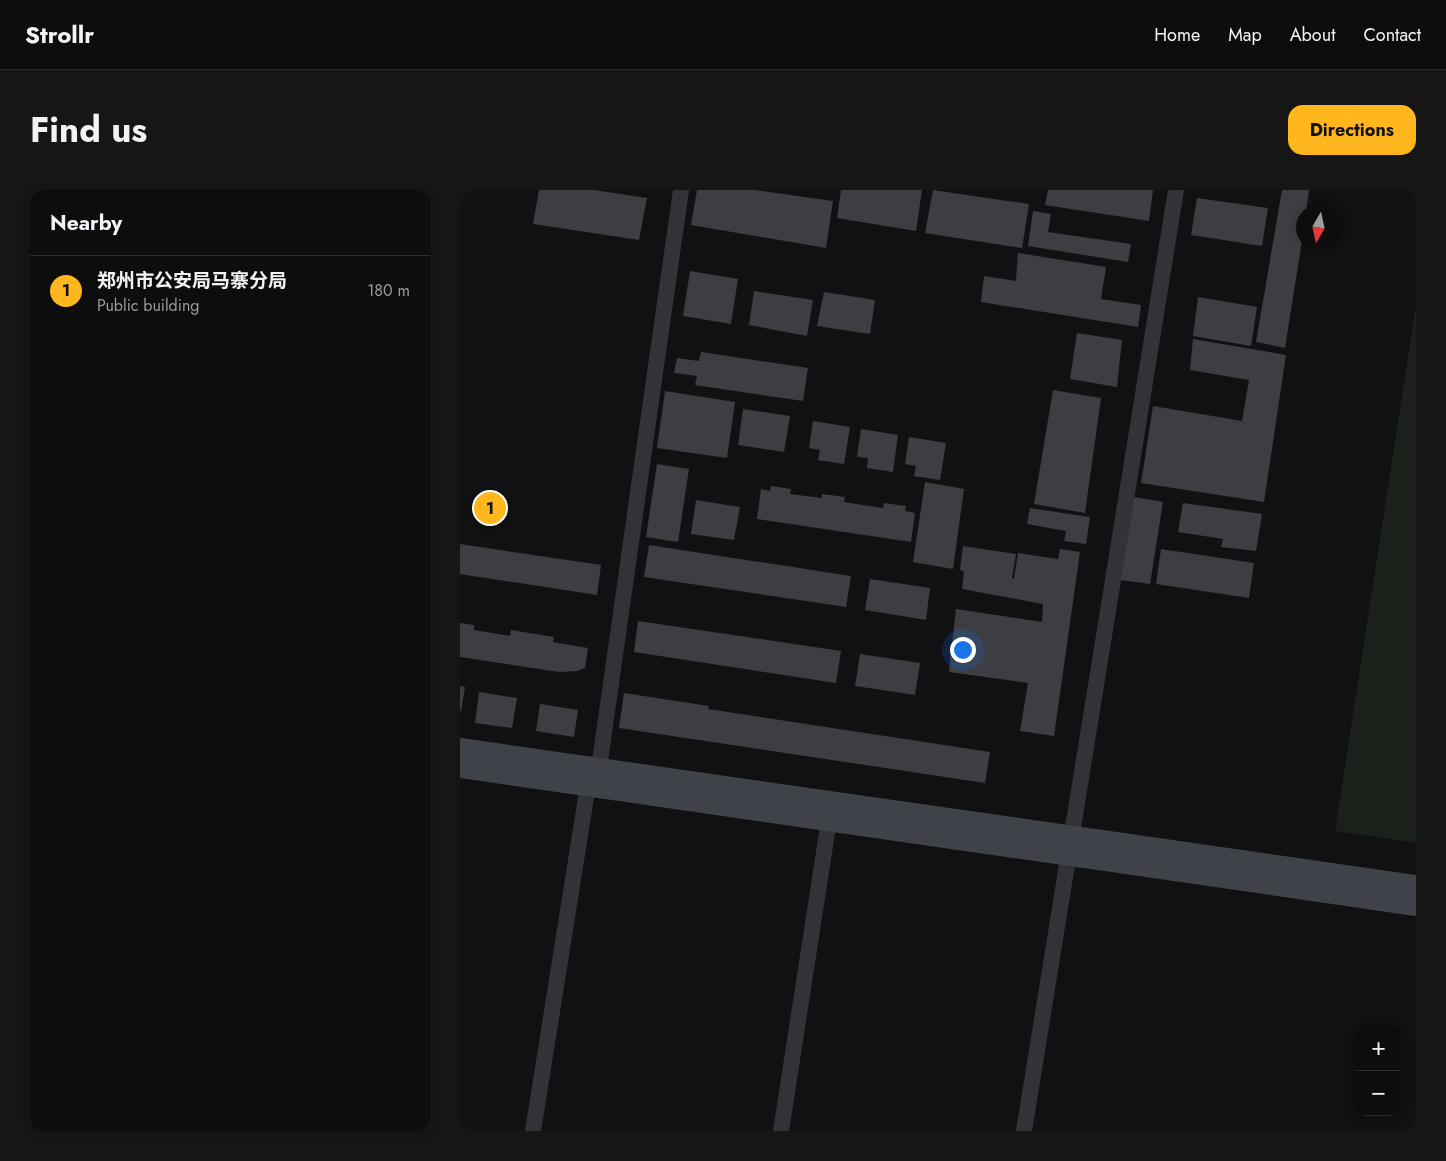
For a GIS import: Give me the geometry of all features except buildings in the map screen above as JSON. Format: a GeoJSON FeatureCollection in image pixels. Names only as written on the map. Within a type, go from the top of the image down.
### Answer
{"type":"FeatureCollection","features":[{"type":"Feature","properties":{"kind":"street"},"geometry":{"type":"LineString","coordinates":[[533,1131],[594,777],[682,190]]}},
{"type":"Feature","properties":{"kind":"street"},"geometry":{"type":"LineString","coordinates":[[1024,1131],[1176,190]]}},
{"type":"Feature","properties":{"kind":"street"},"geometry":{"type":"LineString","coordinates":[[460,749],[594,777],[829,820],[1070,845],[1416,886]]}},
{"type":"Feature","properties":{"kind":"street"},"geometry":{"type":"LineString","coordinates":[[460,767],[594,777],[1070,845],[1416,905]]}},
{"type":"Feature","properties":{"kind":"street"},"geometry":{"type":"LineString","coordinates":[[781,1131],[829,820]]}},
{"type":"Feature","properties":{"kind":"shaded area"},"geometry":{"type":"Polygon","coordinates":[[[1416,305],[1416,843],[1335,831],[1416,305]]]}},
{"type":"Feature","properties":{"kind":"place","name":"郑州市公安局马寨分局"},"geometry":{"type":"Point","coordinates":[490,508]}}]}
